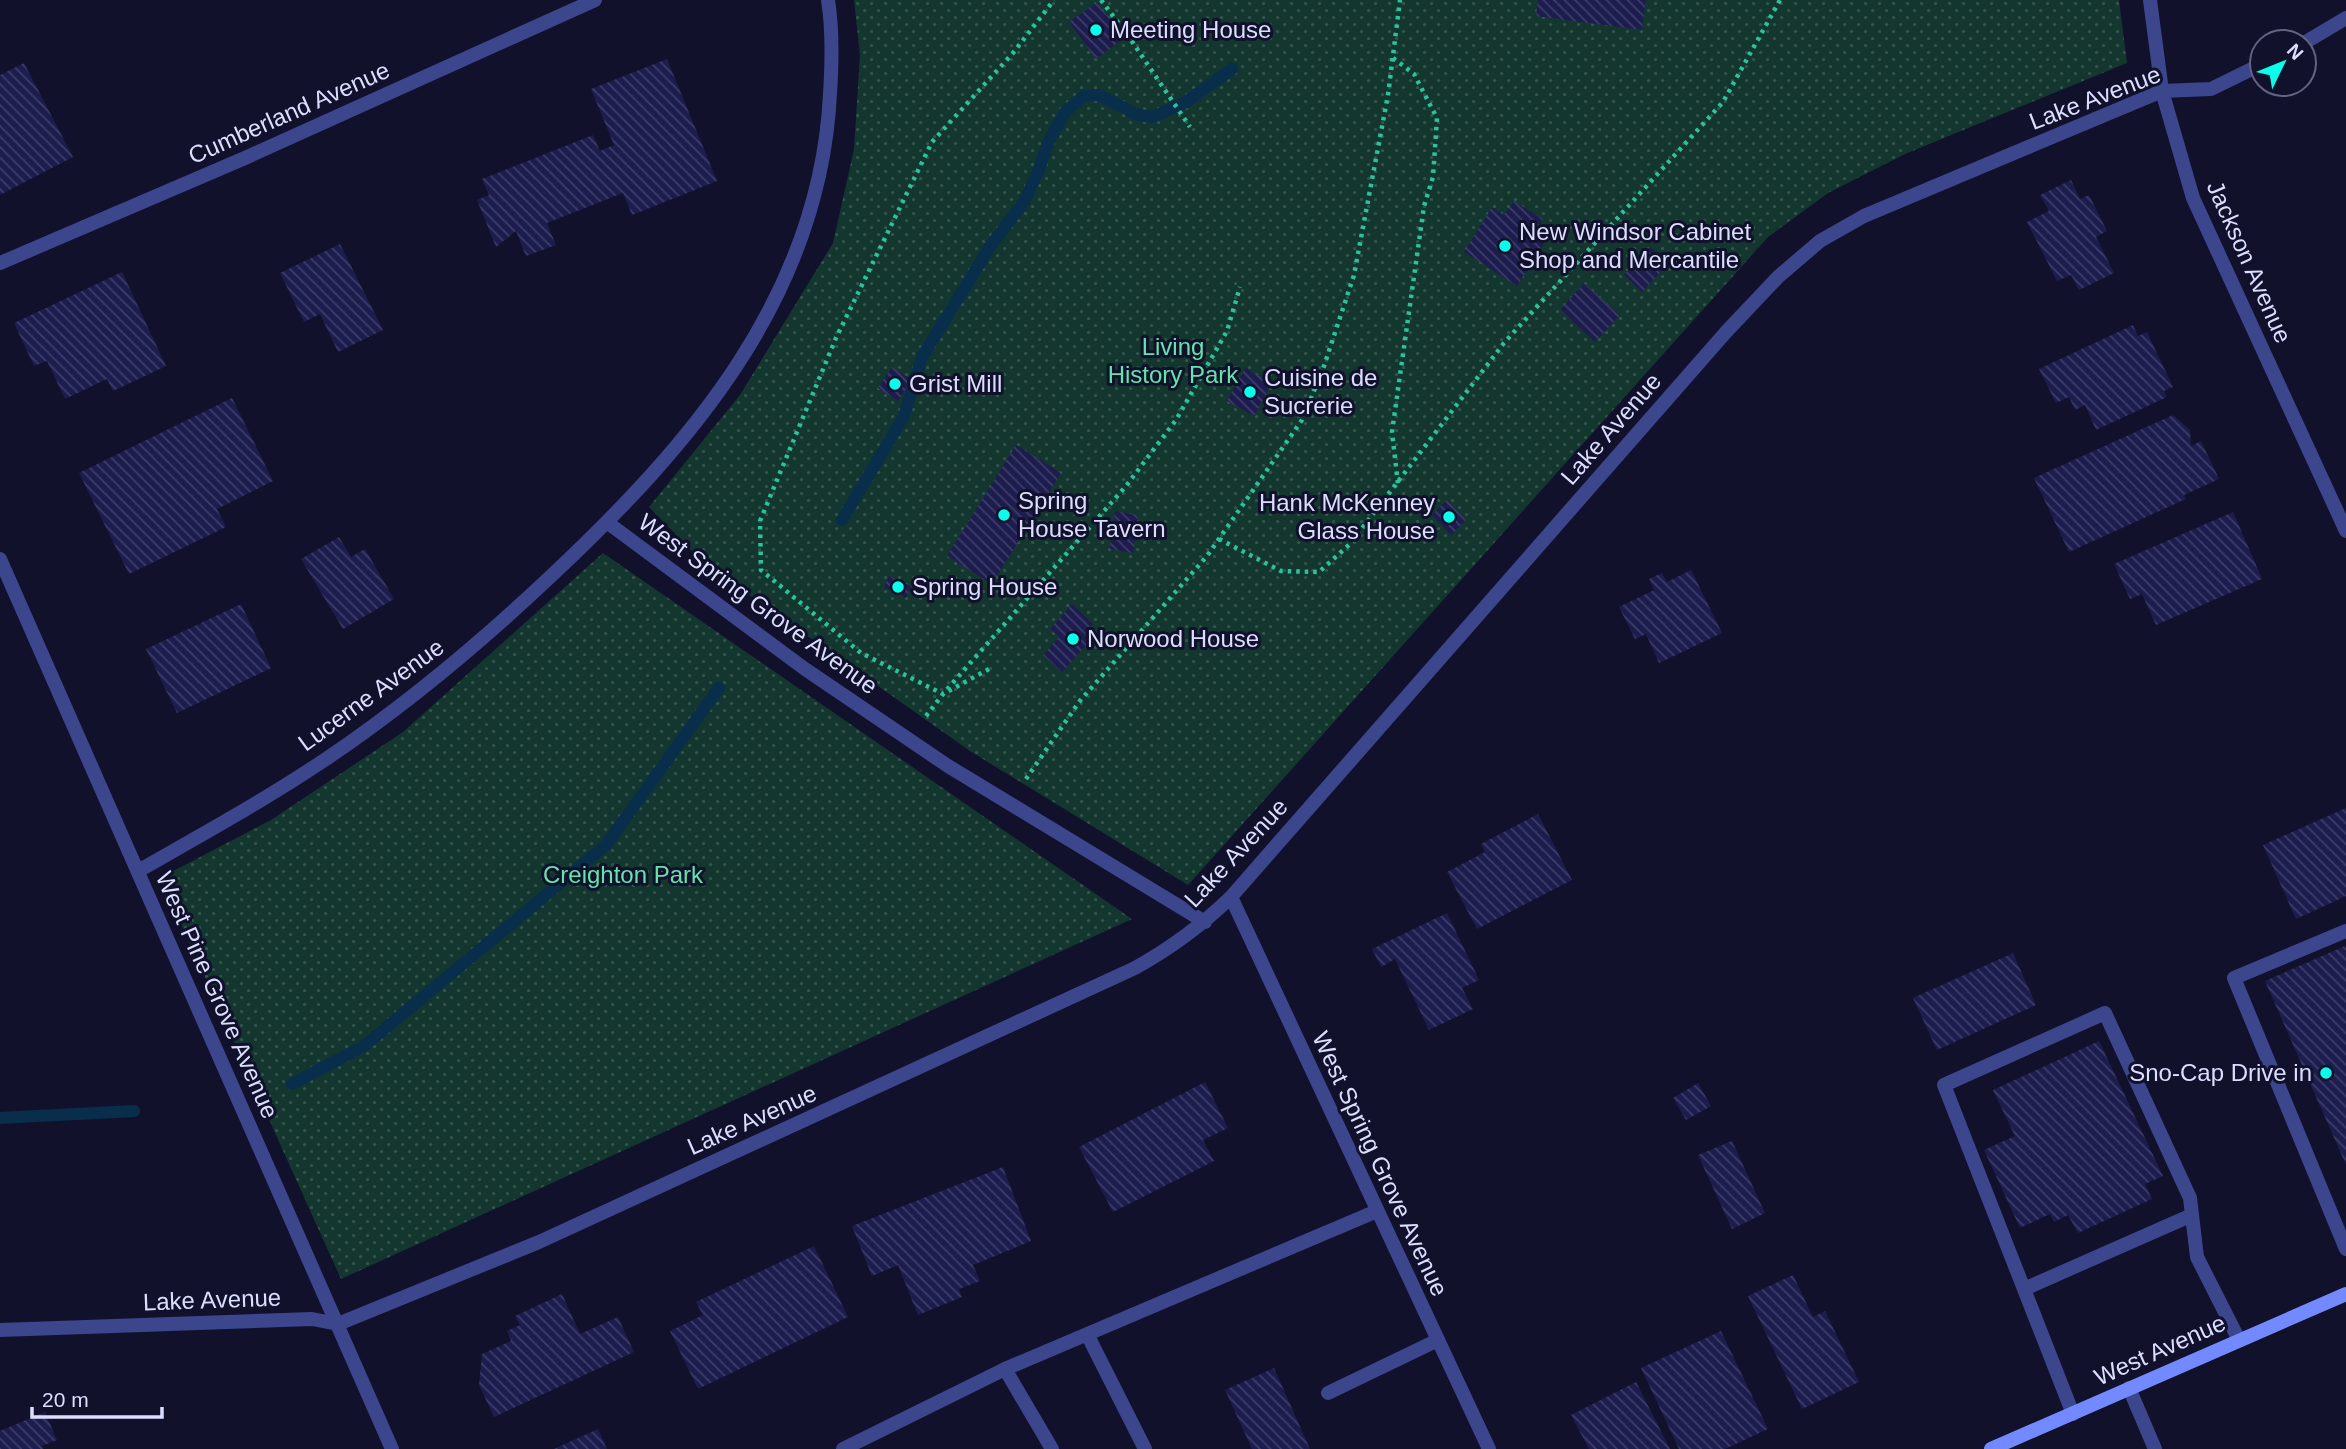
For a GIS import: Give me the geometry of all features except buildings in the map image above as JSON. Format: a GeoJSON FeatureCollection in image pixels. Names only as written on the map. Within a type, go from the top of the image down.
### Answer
{"type":"FeatureCollection","features":[{"type":"Feature","properties":{"kind":"street","name":"Cumberland Avenue"},"geometry":{"type":"LineString","coordinates":[[0,263],[245,158],[595,0]]}},
{"type":"Feature","properties":{"kind":"street","name":"West Spring Grove Avenue"},"geometry":{"type":"LineString","coordinates":[[828,0],[831,69],[829,126],[806,227],[784,283],[749,348],[725,384],[675,450],[608,523],[805,669],[909,740],[1205,922]]}},
{"type":"Feature","properties":{"kind":"street","name":"Jackson Avenue"},"geometry":{"type":"LineString","coordinates":[[2150,0],[2162,92],[2193,198],[2346,531]]}},
{"type":"Feature","properties":{"kind":"street"},"geometry":{"type":"LineString","coordinates":[[2318,35],[2346,18]]}},
{"type":"Feature","properties":{"kind":"street","name":"Lake Avenue"},"geometry":{"type":"LineString","coordinates":[[0,1330],[312,1319],[338,1324],[539,1242],[1135,968],[1170,948],[1205,922],[1231,897],[1717,342],[1778,277],[1820,241],[1864,216],[2162,92],[2211,89],[2248,71]]}},
{"type":"Feature","properties":{"kind":"street","name":"Lucerne Avenue"},"geometry":{"type":"LineString","coordinates":[[138,871],[325,760],[408,701],[487,636],[608,523]]}},
{"type":"Feature","properties":{"kind":"street","name":"West Pine Grove Avenue"},"geometry":{"type":"LineString","coordinates":[[0,559],[392,1449]]}},
{"type":"Feature","properties":{"kind":"street","name":"West Spring Grove Avenue"},"geometry":{"type":"LineString","coordinates":[[1231,897],[1489,1449]]}},
{"type":"Feature","properties":{"kind":"street"},"geometry":{"type":"LineString","coordinates":[[2346,931],[2234,978],[2346,1249]]}},
{"type":"Feature","properties":{"kind":"street"},"geometry":{"type":"LineString","coordinates":[[2073,1414],[1944,1085],[2105,1013],[2190,1198],[2197,1257],[2239,1340]]}},
{"type":"Feature","properties":{"kind":"street"},"geometry":{"type":"LineString","coordinates":[[844,1449],[873,1443],[1005,1370],[1377,1211]]}},
{"type":"Feature","properties":{"kind":"street"},"geometry":{"type":"LineString","coordinates":[[2024,1289],[2192,1215]]}},
{"type":"Feature","properties":{"kind":"street","name":"West Avenue"},"geometry":{"type":"LineString","coordinates":[[1991,1449],[2346,1294]]}},
{"type":"Feature","properties":{"kind":"street"},"geometry":{"type":"LineString","coordinates":[[1087,1334],[1145,1449]]}},
{"type":"Feature","properties":{"kind":"street"},"geometry":{"type":"LineString","coordinates":[[1328,1393],[1438,1340]]}},
{"type":"Feature","properties":{"kind":"street"},"geometry":{"type":"LineString","coordinates":[[1005,1370],[1052,1449]]}},
{"type":"Feature","properties":{"kind":"street"},"geometry":{"type":"LineString","coordinates":[[2129,1388],[2155,1449]]}},
{"type":"Feature","properties":{"kind":"path"},"geometry":{"type":"LineString","coordinates":[[943,694],[861,653],[761,570],[760,521],[836,338],[932,142],[1013,52],[1054,0]]}},
{"type":"Feature","properties":{"kind":"path"},"geometry":{"type":"LineString","coordinates":[[1101,0],[1190,127]]}},
{"type":"Feature","properties":{"kind":"path"},"geometry":{"type":"LineString","coordinates":[[1010,803],[1079,702],[1219,539],[1302,419],[1323,369],[1354,275],[1388,95],[1400,0]]}},
{"type":"Feature","properties":{"kind":"path"},"geometry":{"type":"LineString","coordinates":[[1219,539],[1281,571],[1318,572],[1350,544],[1504,343],[1723,102],[1780,0]]}},
{"type":"Feature","properties":{"kind":"path"},"geometry":{"type":"LineString","coordinates":[[1392,57],[1415,74],[1437,118],[1433,177],[1424,206],[1392,432],[1398,484]]}},
{"type":"Feature","properties":{"kind":"path"},"geometry":{"type":"LineString","coordinates":[[909,740],[943,694],[1126,486],[1176,420],[1227,331],[1240,287]]}},
{"type":"Feature","properties":{"kind":"path"},"geometry":{"type":"LineString","coordinates":[[943,694],[989,669]]}},
{"type":"Feature","properties":{"kind":"green space","name":"Living History Park"},"geometry":{"type":"Polygon","coordinates":[[[854,0],[2119,0],[2127,63],[1905,154],[1828,193],[1768,237],[1188,885],[970,751],[704,563],[649,507],[740,395],[833,243],[854,149],[860,55],[854,0]]]}},
{"type":"Feature","properties":{"kind":"green space","name":"Creighton Park"},"geometry":{"type":"Polygon","coordinates":[[[603,553],[1132,919],[341,1279],[160,878],[271,820],[403,732],[603,553]]]}},
{"type":"Feature","properties":{"kind":"waterway"},"geometry":{"type":"LineString","coordinates":[[842,520],[904,416],[922,357],[991,245],[1024,202],[1048,143],[1065,112],[1084,96],[1099,95],[1138,115],[1153,117],[1186,102],[1232,69]]}},
{"type":"Feature","properties":{"kind":"waterway"},"geometry":{"type":"LineString","coordinates":[[292,1084],[364,1046],[606,845],[719,688]]}},
{"type":"Feature","properties":{"kind":"waterway"},"geometry":{"type":"LineString","coordinates":[[0,1118],[134,1111]]}},
{"type":"Feature","properties":{"kind":"place","name":"Meeting House"},"geometry":{"type":"Point","coordinates":[1096,30]}},
{"type":"Feature","properties":{"kind":"place","name":"New Windsor Cabinet Shop and Mercantile"},"geometry":{"type":"Point","coordinates":[1505,246]}},
{"type":"Feature","properties":{"kind":"place","name":"Grist Mill"},"geometry":{"type":"Point","coordinates":[895,384]}},
{"type":"Feature","properties":{"kind":"place","name":"Cuisine de Sucrerie"},"geometry":{"type":"Point","coordinates":[1250,392]}},
{"type":"Feature","properties":{"kind":"place","name":"Spring House Tavern"},"geometry":{"type":"Point","coordinates":[1004,515]}},
{"type":"Feature","properties":{"kind":"place","name":"Hank McKenney Glass House"},"geometry":{"type":"Point","coordinates":[1449,517]}},
{"type":"Feature","properties":{"kind":"place","name":"Spring House"},"geometry":{"type":"Point","coordinates":[898,587]}},
{"type":"Feature","properties":{"kind":"place","name":"Norwood House"},"geometry":{"type":"Point","coordinates":[1073,639]}},
{"type":"Feature","properties":{"kind":"place","name":"Sno-Cap Drive in"},"geometry":{"type":"Point","coordinates":[2326,1073]}}]}
